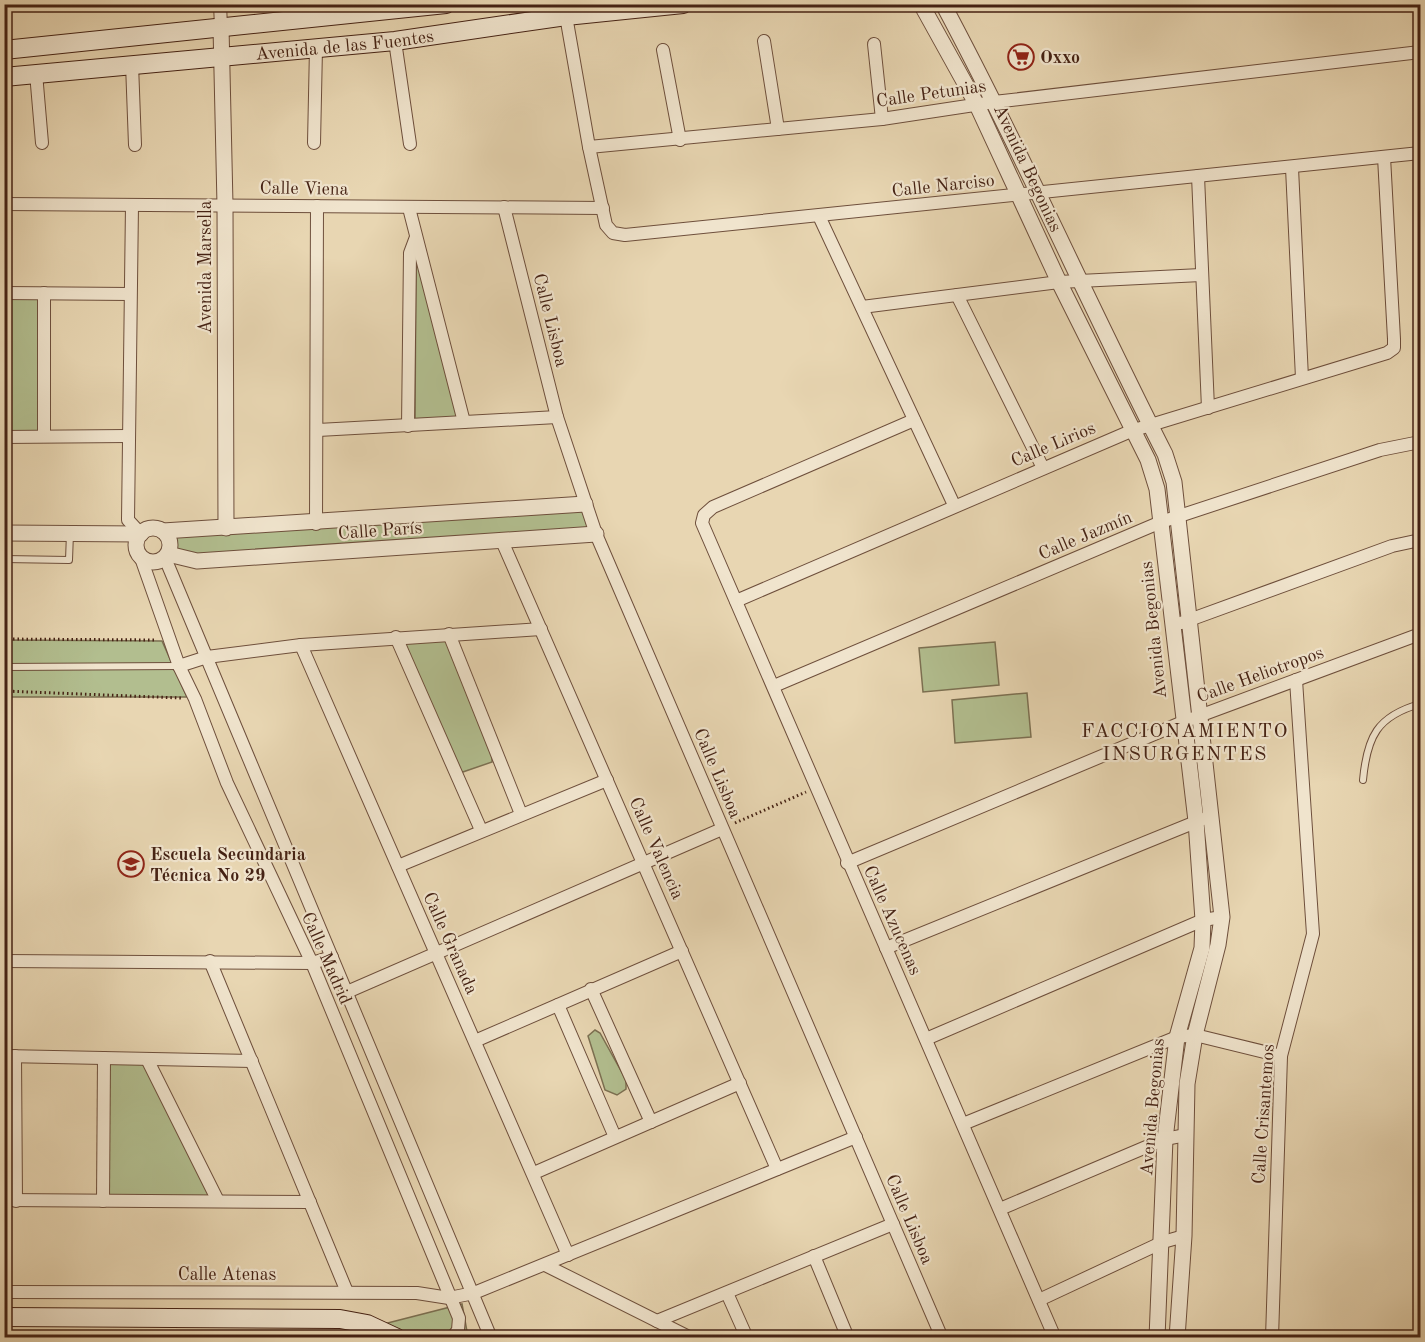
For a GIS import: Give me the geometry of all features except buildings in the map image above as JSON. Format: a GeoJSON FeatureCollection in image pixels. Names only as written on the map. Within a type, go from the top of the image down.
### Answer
{"type":"FeatureCollection","features":[{"type":"Feature","properties":{"kind":"main road","name":"Avenida de las Fuentes"},"geometry":{"type":"LineString","coordinates":[[4,50],[446,4]]}},
{"type":"Feature","properties":{"kind":"main road","name":"Avenida de las Fuentes"},"geometry":{"type":"LineString","coordinates":[[4,77],[395,40],[566,16],[682,4]]}},
{"type":"Feature","properties":{"kind":"main road"},"geometry":{"type":"LineString","coordinates":[[4,1317],[340,1319],[367,1324],[397,1338]]}},
{"type":"Feature","properties":{"kind":"street","name":"Avenida Marsella"},"geometry":{"type":"LineString","coordinates":[[220,4],[225,205],[225,528]]}},
{"type":"Feature","properties":{"kind":"street","name":"Avenida Begonias"},"geometry":{"type":"LineString","coordinates":[[921,4],[977,105],[1059,282],[1151,470],[1157,489],[1196,821],[1203,920],[1202,948],[1177,1037],[1165,1139],[1163,1242],[1157,1338]]}},
{"type":"Feature","properties":{"kind":"street","name":"Avenida Begonias"},"geometry":{"type":"LineString","coordinates":[[943,4],[994,102],[1036,194],[1150,425],[1171,473],[1180,515],[1189,619],[1213,816],[1222,917],[1218,945],[1195,1035],[1187,1084],[1184,1236],[1178,1338]]}},
{"type":"Feature","properties":{"kind":"street"},"geometry":{"type":"LineString","coordinates":[[566,16],[589,147],[603,208]]}},
{"type":"Feature","properties":{"kind":"street"},"geometry":{"type":"LineString","coordinates":[[395,40],[410,144]]}},
{"type":"Feature","properties":{"kind":"street"},"geometry":{"type":"LineString","coordinates":[[764,41],[778,129]]}},
{"type":"Feature","properties":{"kind":"street"},"geometry":{"type":"LineString","coordinates":[[874,44],[882,119]]}},
{"type":"Feature","properties":{"kind":"street"},"geometry":{"type":"LineString","coordinates":[[314,143],[316,48]]}},
{"type":"Feature","properties":{"kind":"street"},"geometry":{"type":"LineString","coordinates":[[663,50],[680,140]]}},
{"type":"Feature","properties":{"kind":"street","name":"Calle Petunias"},"geometry":{"type":"LineString","coordinates":[[589,147],[882,119],[994,102],[1420,52]]}},
{"type":"Feature","properties":{"kind":"street"},"geometry":{"type":"LineString","coordinates":[[132,64],[135,145]]}},
{"type":"Feature","properties":{"kind":"street"},"geometry":{"type":"LineString","coordinates":[[36,73],[42,143]]}},
{"type":"Feature","properties":{"kind":"street","name":"Calle Narciso"},"geometry":{"type":"LineString","coordinates":[[603,208],[606,225],[613,233],[625,235],[1420,153]]}},
{"type":"Feature","properties":{"kind":"street","name":"Calle Lirios"},"geometry":{"type":"LineString","coordinates":[[736,601],[1131,430],[1388,353],[1394,348],[1384,157]]}},
{"type":"Feature","properties":{"kind":"street"},"geometry":{"type":"LineString","coordinates":[[1292,168],[1302,378]]}},
{"type":"Feature","properties":{"kind":"street"},"geometry":{"type":"LineString","coordinates":[[1198,176],[1208,408]]}},
{"type":"Feature","properties":{"kind":"street","name":"Calle Viena"},"geometry":{"type":"LineString","coordinates":[[4,204],[603,208]]}},
{"type":"Feature","properties":{"kind":"street"},"geometry":{"type":"LineString","coordinates":[[132,205],[127,436],[128,520],[141,534]]}},
{"type":"Feature","properties":{"kind":"street"},"geometry":{"type":"LineString","coordinates":[[316,524],[317,206]]}},
{"type":"Feature","properties":{"kind":"street","name":"Calle Lisboa"},"geometry":{"type":"LineString","coordinates":[[504,207],[557,417],[596,534],[942,1338]]}},
{"type":"Feature","properties":{"kind":"street"},"geometry":{"type":"LineString","coordinates":[[409,208],[464,422]]}},
{"type":"Feature","properties":{"kind":"street"},"geometry":{"type":"LineString","coordinates":[[819,216],[954,505]]}},
{"type":"Feature","properties":{"kind":"street"},"geometry":{"type":"LineString","coordinates":[[408,426],[410,253],[416,236]]}},
{"type":"Feature","properties":{"kind":"street"},"geometry":{"type":"LineString","coordinates":[[861,307],[1059,282],[1201,275]]}},
{"type":"Feature","properties":{"kind":"street"},"geometry":{"type":"LineString","coordinates":[[4,293],[130,294]]}},
{"type":"Feature","properties":{"kind":"street"},"geometry":{"type":"LineString","coordinates":[[44,293],[44,436]]}},
{"type":"Feature","properties":{"kind":"street"},"geometry":{"type":"LineString","coordinates":[[957,295],[1043,468]]}},
{"type":"Feature","properties":{"kind":"street"},"geometry":{"type":"LineString","coordinates":[[318,430],[557,417]]}},
{"type":"Feature","properties":{"kind":"street","name":"Calle Azucenas"},"geometry":{"type":"LineString","coordinates":[[914,420],[713,507],[704,515],[702,523],[1055,1338]]}},
{"type":"Feature","properties":{"kind":"street"},"geometry":{"type":"LineString","coordinates":[[4,436],[127,436]]}},
{"type":"Feature","properties":{"kind":"street","name":"Calle Jazmín"},"geometry":{"type":"LineString","coordinates":[[774,686],[1161,522],[1380,450],[1420,442]]}},
{"type":"Feature","properties":{"kind":"street","name":"Calle París"},"geometry":{"type":"LineString","coordinates":[[164,531],[316,524],[585,504]]}},
{"type":"Feature","properties":{"kind":"street"},"geometry":{"type":"LineString","coordinates":[[4,533],[141,534],[152,528],[164,531],[169,538],[167,556],[158,562],[149,562],[141,558],[136,546],[141,534]]}},
{"type":"Feature","properties":{"kind":"street","name":"Calle París"},"geometry":{"type":"LineString","coordinates":[[167,556],[197,561],[596,534]]}},
{"type":"Feature","properties":{"kind":"street"},"geometry":{"type":"LineString","coordinates":[[1174,626],[1392,546],[1420,540]]}},
{"type":"Feature","properties":{"kind":"street","name":"Calle Valencia"},"geometry":{"type":"LineString","coordinates":[[502,542],[777,1169]]}},
{"type":"Feature","properties":{"kind":"street","name":"Calle Madrid"},"geometry":{"type":"LineString","coordinates":[[167,556],[207,657],[492,1338]]}},
{"type":"Feature","properties":{"kind":"street","name":"Calle Madrid"},"geometry":{"type":"LineString","coordinates":[[141,558],[179,666],[195,699],[227,783],[312,963],[459,1318],[458,1330],[452,1338]]}},
{"type":"Feature","properties":{"kind":"street"},"geometry":{"type":"LineString","coordinates":[[179,666],[207,657],[301,645],[541,629]]}},
{"type":"Feature","properties":{"kind":"street"},"geometry":{"type":"LineString","coordinates":[[449,634],[521,814]]}},
{"type":"Feature","properties":{"kind":"street","name":"Calle Heliotropos"},"geometry":{"type":"LineString","coordinates":[[848,863],[1183,722],[1420,634]]}},
{"type":"Feature","properties":{"kind":"street"},"geometry":{"type":"LineString","coordinates":[[396,637],[482,830]]}},
{"type":"Feature","properties":{"kind":"street","name":"Calle Granada"},"geometry":{"type":"LineString","coordinates":[[301,645],[568,1255]]}},
{"type":"Feature","properties":{"kind":"street","name":"Calle Crisantemos"},"geometry":{"type":"LineString","coordinates":[[1272,1338],[1281,1056],[1313,934],[1296,680]]}},
{"type":"Feature","properties":{"kind":"street"},"geometry":{"type":"LineString","coordinates":[[398,866],[607,780]]}},
{"type":"Feature","properties":{"kind":"street"},"geometry":{"type":"LineString","coordinates":[[886,948],[1213,816]]}},
{"type":"Feature","properties":{"kind":"street"},"geometry":{"type":"LineString","coordinates":[[347,992],[722,829]]}},
{"type":"Feature","properties":{"kind":"street"},"geometry":{"type":"LineString","coordinates":[[926,1039],[1203,920],[1222,917]]}},
{"type":"Feature","properties":{"kind":"street"},"geometry":{"type":"LineString","coordinates":[[475,1041],[591,988],[682,951]]}},
{"type":"Feature","properties":{"kind":"street"},"geometry":{"type":"LineString","coordinates":[[4,961],[312,963],[332,957]]}},
{"type":"Feature","properties":{"kind":"street"},"geometry":{"type":"LineString","coordinates":[[210,961],[347,1292]]}},
{"type":"Feature","properties":{"kind":"street"},"geometry":{"type":"LineString","coordinates":[[591,988],[651,1122]]}},
{"type":"Feature","properties":{"kind":"street"},"geometry":{"type":"LineString","coordinates":[[558,1005],[615,1137]]}},
{"type":"Feature","properties":{"kind":"street"},"geometry":{"type":"LineString","coordinates":[[963,1124],[1177,1037],[1195,1035],[1281,1056]]}},
{"type":"Feature","properties":{"kind":"street"},"geometry":{"type":"LineString","coordinates":[[252,1060],[10,1056],[10,1201],[310,1202]]}},
{"type":"Feature","properties":{"kind":"street"},"geometry":{"type":"LineString","coordinates":[[103,1201],[104,1058]]}},
{"type":"Feature","properties":{"kind":"street"},"geometry":{"type":"LineString","coordinates":[[147,1059],[218,1201]]}},
{"type":"Feature","properties":{"kind":"street"},"geometry":{"type":"LineString","coordinates":[[534,1173],[740,1083]]}},
{"type":"Feature","properties":{"kind":"street"},"geometry":{"type":"LineString","coordinates":[[1000,1209],[1165,1139],[1186,1135]]}},
{"type":"Feature","properties":{"kind":"street"},"geometry":{"type":"LineString","coordinates":[[449,1298],[474,1293],[545,1265],[856,1137]]}},
{"type":"Feature","properties":{"kind":"street"},"geometry":{"type":"LineString","coordinates":[[657,1321],[893,1224]]}},
{"type":"Feature","properties":{"kind":"street"},"geometry":{"type":"LineString","coordinates":[[1039,1300],[1163,1242],[1184,1236]]}},
{"type":"Feature","properties":{"kind":"street"},"geometry":{"type":"LineString","coordinates":[[814,1256],[848,1338]]}},
{"type":"Feature","properties":{"kind":"street"},"geometry":{"type":"LineString","coordinates":[[545,1265],[691,1338]]}},
{"type":"Feature","properties":{"kind":"street","name":"Calle Atenas"},"geometry":{"type":"LineString","coordinates":[[4,1292],[347,1292],[417,1293],[449,1298]]}},
{"type":"Feature","properties":{"kind":"street"},"geometry":{"type":"LineString","coordinates":[[727,1293],[747,1338]]}},
{"type":"Feature","properties":{"kind":"lane"},"geometry":{"type":"LineString","coordinates":[[4,559],[69,560],[70,532]]}},
{"type":"Feature","properties":{"kind":"lane"},"geometry":{"type":"LineString","coordinates":[[4,667],[179,666]]}},
{"type":"Feature","properties":{"kind":"lane"},"geometry":{"type":"LineString","coordinates":[[1363,780],[1371,737],[1388,718],[1420,704]]}},
{"type":"Feature","properties":{"kind":"path"},"geometry":{"type":"LineString","coordinates":[[4,639],[171,640]]}},
{"type":"Feature","properties":{"kind":"path"},"geometry":{"type":"LineString","coordinates":[[4,691],[195,699]]}},
{"type":"Feature","properties":{"kind":"path"},"geometry":{"type":"LineString","coordinates":[[722,829],[816,787]]}},
{"type":"Feature","properties":{"kind":"green space"},"geometry":{"type":"Polygon","coordinates":[[[416,255],[458,418],[415,422],[416,255]]]}},
{"type":"Feature","properties":{"kind":"green space"},"geometry":{"type":"Polygon","coordinates":[[[5,293],[44,293],[44,436],[5,437],[5,293]]]}},
{"type":"Feature","properties":{"kind":"green space"},"geometry":{"type":"Polygon","coordinates":[[[585,504],[596,534],[180,558],[169,538],[585,504]]]}},
{"type":"Feature","properties":{"kind":"green space"},"geometry":{"type":"Polygon","coordinates":[[[448,635],[492,748],[492,762],[457,774],[398,638],[448,635]]]}},
{"type":"Feature","properties":{"kind":"green space"},"geometry":{"type":"Polygon","coordinates":[[[5,640],[162,641],[187,697],[5,697],[5,640]]]}},
{"type":"Feature","properties":{"kind":"green space"},"geometry":{"type":"Polygon","coordinates":[[[995,642],[999,685],[923,692],[919,648],[995,642]]]}},
{"type":"Feature","properties":{"kind":"green space"},"geometry":{"type":"Polygon","coordinates":[[[1027,693],[1031,737],[955,743],[952,700],[1027,693]]]}},
{"type":"Feature","properties":{"kind":"green space"},"geometry":{"type":"Polygon","coordinates":[[[595,1030],[600,1033],[626,1080],[626,1089],[617,1095],[605,1090],[588,1036],[595,1030]]]}},
{"type":"Feature","properties":{"kind":"green space"},"geometry":{"type":"Polygon","coordinates":[[[104,1058],[147,1059],[218,1201],[103,1201],[104,1058]]]}},
{"type":"Feature","properties":{"kind":"green space"},"geometry":{"type":"Polygon","coordinates":[[[462,1304],[468,1337],[29,1338],[333,1337],[462,1304]]]}},
{"type":"Feature","properties":{"kind":"place","name":"Oxxo"},"geometry":{"type":"Point","coordinates":[1021,57]}},
{"type":"Feature","properties":{"kind":"place","name":"Escuela Secundaria Técnica No 29"},"geometry":{"type":"Point","coordinates":[131,864]}},
{"type":"Feature","properties":{"kind":"district","name":"FACCIONAMIENTO INSURGENTES"},"geometry":{"type":"Point","coordinates":[1185,742]}}]}
